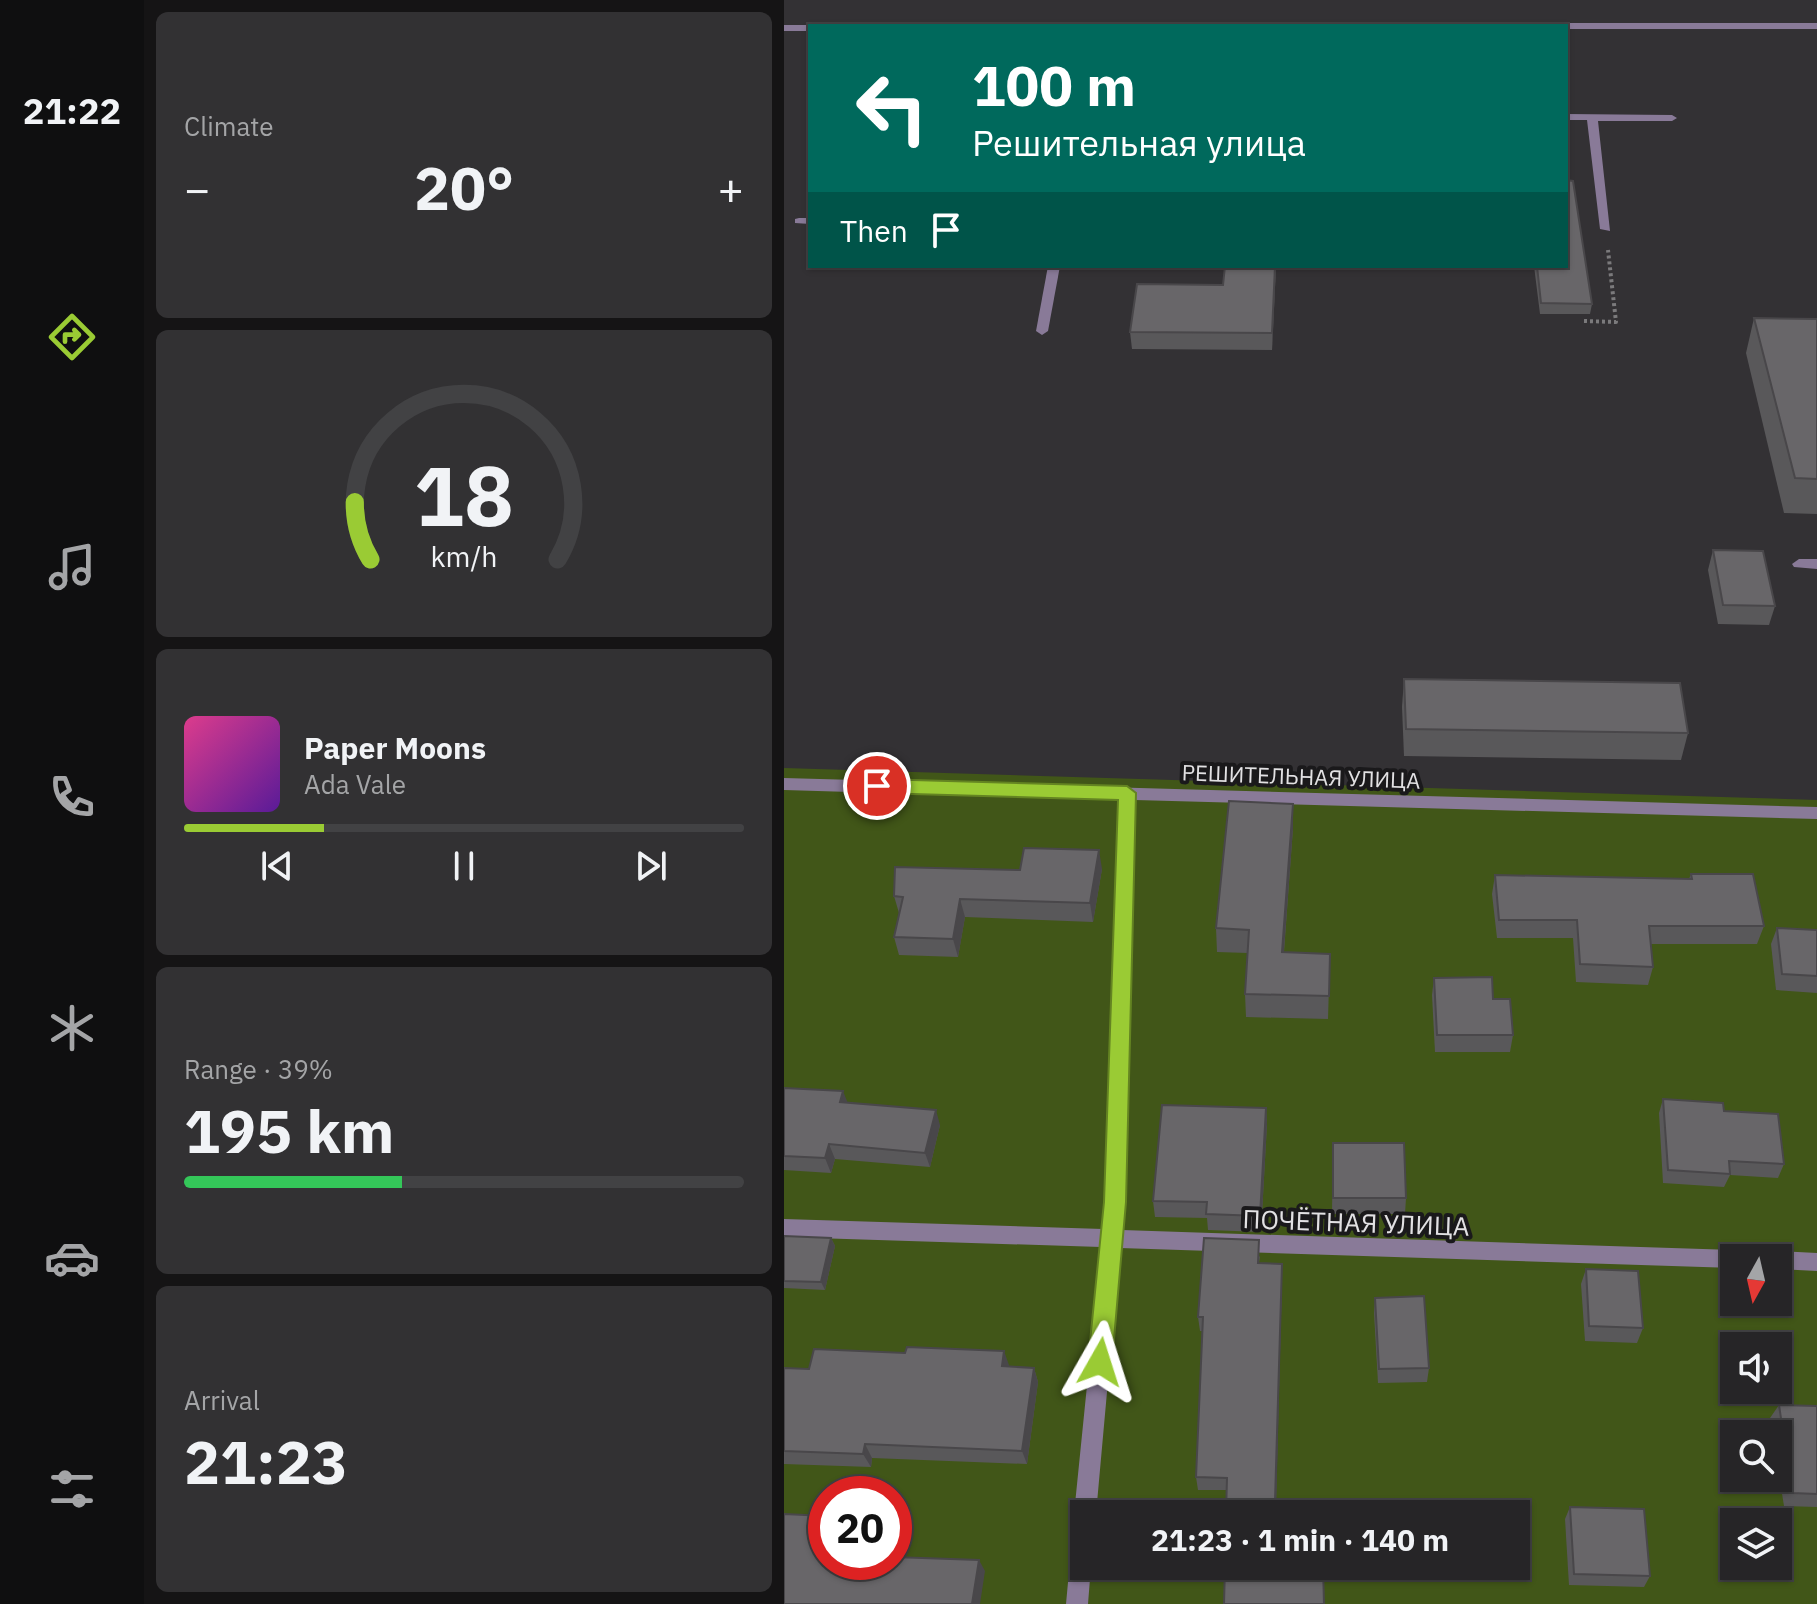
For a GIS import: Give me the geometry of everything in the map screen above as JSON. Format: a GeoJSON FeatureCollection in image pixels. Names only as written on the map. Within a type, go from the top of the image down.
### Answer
{"type":"FeatureCollection","features":[{"type":"Feature","properties":{"kind":"lane"},"geometry":{"type":"LineString","coordinates":[[1568,26],[1817,26]]}},
{"type":"Feature","properties":{"kind":"lane"},"geometry":{"type":"LineString","coordinates":[[784,28],[808,28]]}},
{"type":"Feature","properties":{"kind":"lane"},"geometry":{"type":"LineString","coordinates":[[1568,117],[1672,118]]}},
{"type":"Feature","properties":{"kind":"lane"},"geometry":{"type":"LineString","coordinates":[[1592,117],[1606,229]]}},
{"type":"Feature","properties":{"kind":"lane"},"geometry":{"type":"LineString","coordinates":[[1042,331],[1054,268]]}},
{"type":"Feature","properties":{"kind":"lane"},"geometry":{"type":"LineString","coordinates":[[1799,564],[1817,564]]}},
{"type":"Feature","properties":{"kind":"lane","name":"РЕШИТЕЛЬНАЯ УЛИЦА"},"geometry":{"type":"LineString","coordinates":[[784,784],[1817,813]]}},
{"type":"Feature","properties":{"kind":"lane"},"geometry":{"type":"LineString","coordinates":[[1086,1500],[1112,1241],[1127,793]]}},
{"type":"Feature","properties":{"kind":"lane","name":"ПОЧЁТНАЯ УЛИЦА"},"geometry":{"type":"LineString","coordinates":[[784,1228],[1720,1259]]}},
{"type":"Feature","properties":{"kind":"lane"},"geometry":{"type":"LineString","coordinates":[[1792,1261],[1817,1262]]}},
{"type":"Feature","properties":{"kind":"lane"},"geometry":{"type":"LineString","coordinates":[[1077,1604],[1079,1580]]}},
{"type":"Feature","properties":{"kind":"path"},"geometry":{"type":"LineString","coordinates":[[1584,321],[1616,322],[1606,229]]}},
{"type":"Feature","properties":{"kind":"green space"},"geometry":{"type":"Polygon","coordinates":[[[784,768],[1817,800],[1817,1604],[784,1604],[784,768]]]}},
{"type":"Feature","properties":{"kind":"building"},"geometry":{"type":"Polygon","coordinates":[[[1568,180],[1573,181],[1592,304],[1541,303],[1537,268],[1568,268],[1568,180]]]}},
{"type":"Feature","properties":{"kind":"building"},"geometry":{"type":"Polygon","coordinates":[[[1225,268],[1275,268],[1272,333],[1130,332],[1137,284],[1223,285],[1225,268]]]}},
{"type":"Feature","properties":{"kind":"building"},"geometry":{"type":"Polygon","coordinates":[[[1754,318],[1817,319],[1817,479],[1795,478],[1754,318]]]}},
{"type":"Feature","properties":{"kind":"building"},"geometry":{"type":"Polygon","coordinates":[[[1713,550],[1763,551],[1775,606],[1723,605],[1713,550]]]}},
{"type":"Feature","properties":{"kind":"building"},"geometry":{"type":"Polygon","coordinates":[[[1404,679],[1680,683],[1688,733],[1406,729],[1404,679]]]}},
{"type":"Feature","properties":{"kind":"building"},"geometry":{"type":"Polygon","coordinates":[[[1229,801],[1293,804],[1282,952],[1330,954],[1329,996],[1245,994],[1249,930],[1216,928],[1229,801]]]}},
{"type":"Feature","properties":{"kind":"building"},"geometry":{"type":"Polygon","coordinates":[[[1024,848],[1099,850],[1090,903],[960,899],[953,939],[894,937],[903,897],[894,896],[895,867],[1020,870],[1024,848]]]}},
{"type":"Feature","properties":{"kind":"building"},"geometry":{"type":"Polygon","coordinates":[[[1691,874],[1753,874],[1764,926],[1649,926],[1653,967],[1580,964],[1577,920],[1499,920],[1495,875],[1692,879],[1691,874]]]}},
{"type":"Feature","properties":{"kind":"building"},"geometry":{"type":"Polygon","coordinates":[[[1777,928],[1817,930],[1817,976],[1782,974],[1777,928]]]}},
{"type":"Feature","properties":{"kind":"building"},"geometry":{"type":"Polygon","coordinates":[[[1492,977],[1493,999],[1510,999],[1513,1035],[1437,1035],[1434,978],[1492,977]]]}},
{"type":"Feature","properties":{"kind":"building"},"geometry":{"type":"Polygon","coordinates":[[[784,1088],[843,1091],[840,1102],[936,1110],[925,1153],[829,1144],[825,1158],[784,1156],[784,1088]]]}},
{"type":"Feature","properties":{"kind":"building"},"geometry":{"type":"Polygon","coordinates":[[[1663,1099],[1723,1103],[1724,1111],[1778,1114],[1784,1164],[1729,1161],[1730,1174],[1668,1170],[1663,1099]]]}},
{"type":"Feature","properties":{"kind":"building"},"geometry":{"type":"Polygon","coordinates":[[[1162,1105],[1266,1108],[1260,1216],[1206,1214],[1207,1202],[1153,1201],[1162,1105]]]}},
{"type":"Feature","properties":{"kind":"building"},"geometry":{"type":"Polygon","coordinates":[[[1333,1143],[1404,1143],[1406,1198],[1333,1198],[1333,1143]]]}},
{"type":"Feature","properties":{"kind":"building"},"geometry":{"type":"Polygon","coordinates":[[[784,1236],[831,1238],[821,1282],[784,1281],[784,1236]]]}},
{"type":"Feature","properties":{"kind":"building"},"geometry":{"type":"Polygon","coordinates":[[[1204,1238],[1259,1240],[1258,1263],[1282,1264],[1275,1500],[1226,1500],[1227,1478],[1196,1477],[1203,1317],[1198,1317],[1204,1238]]]}},
{"type":"Feature","properties":{"kind":"building"},"geometry":{"type":"Polygon","coordinates":[[[1586,1269],[1638,1271],[1643,1328],[1589,1326],[1586,1269]]]}},
{"type":"Feature","properties":{"kind":"building"},"geometry":{"type":"Polygon","coordinates":[[[1424,1296],[1429,1368],[1379,1369],[1375,1298],[1424,1296]]]}},
{"type":"Feature","properties":{"kind":"building"},"geometry":{"type":"Polygon","coordinates":[[[907,1347],[1004,1351],[1002,1366],[1034,1368],[1022,1451],[865,1444],[863,1454],[784,1451],[784,1368],[809,1369],[814,1349],[905,1353],[907,1347]]]}},
{"type":"Feature","properties":{"kind":"building"},"geometry":{"type":"Polygon","coordinates":[[[1779,1405],[1817,1406],[1817,1494],[1792,1493],[1792,1420],[1781,1420],[1779,1405]]]}},
{"type":"Feature","properties":{"kind":"building"},"geometry":{"type":"Polygon","coordinates":[[[1570,1507],[1644,1509],[1650,1576],[1574,1574],[1570,1507]]]}},
{"type":"Feature","properties":{"kind":"building"},"geometry":{"type":"Polygon","coordinates":[[[784,1514],[808,1515],[808,1580],[912,1580],[912,1558],[979,1560],[972,1604],[784,1604],[784,1514]]]}},
{"type":"Feature","properties":{"kind":"building"},"geometry":{"type":"Polygon","coordinates":[[[1225,1580],[1323,1580],[1324,1604],[1224,1604],[1225,1580]]]}},
{"type":"Feature","properties":{"kind":"route"},"geometry":{"type":"LineString","coordinates":[[877,786],[1127,793],[1115,1202],[1100,1362]]}}]}
